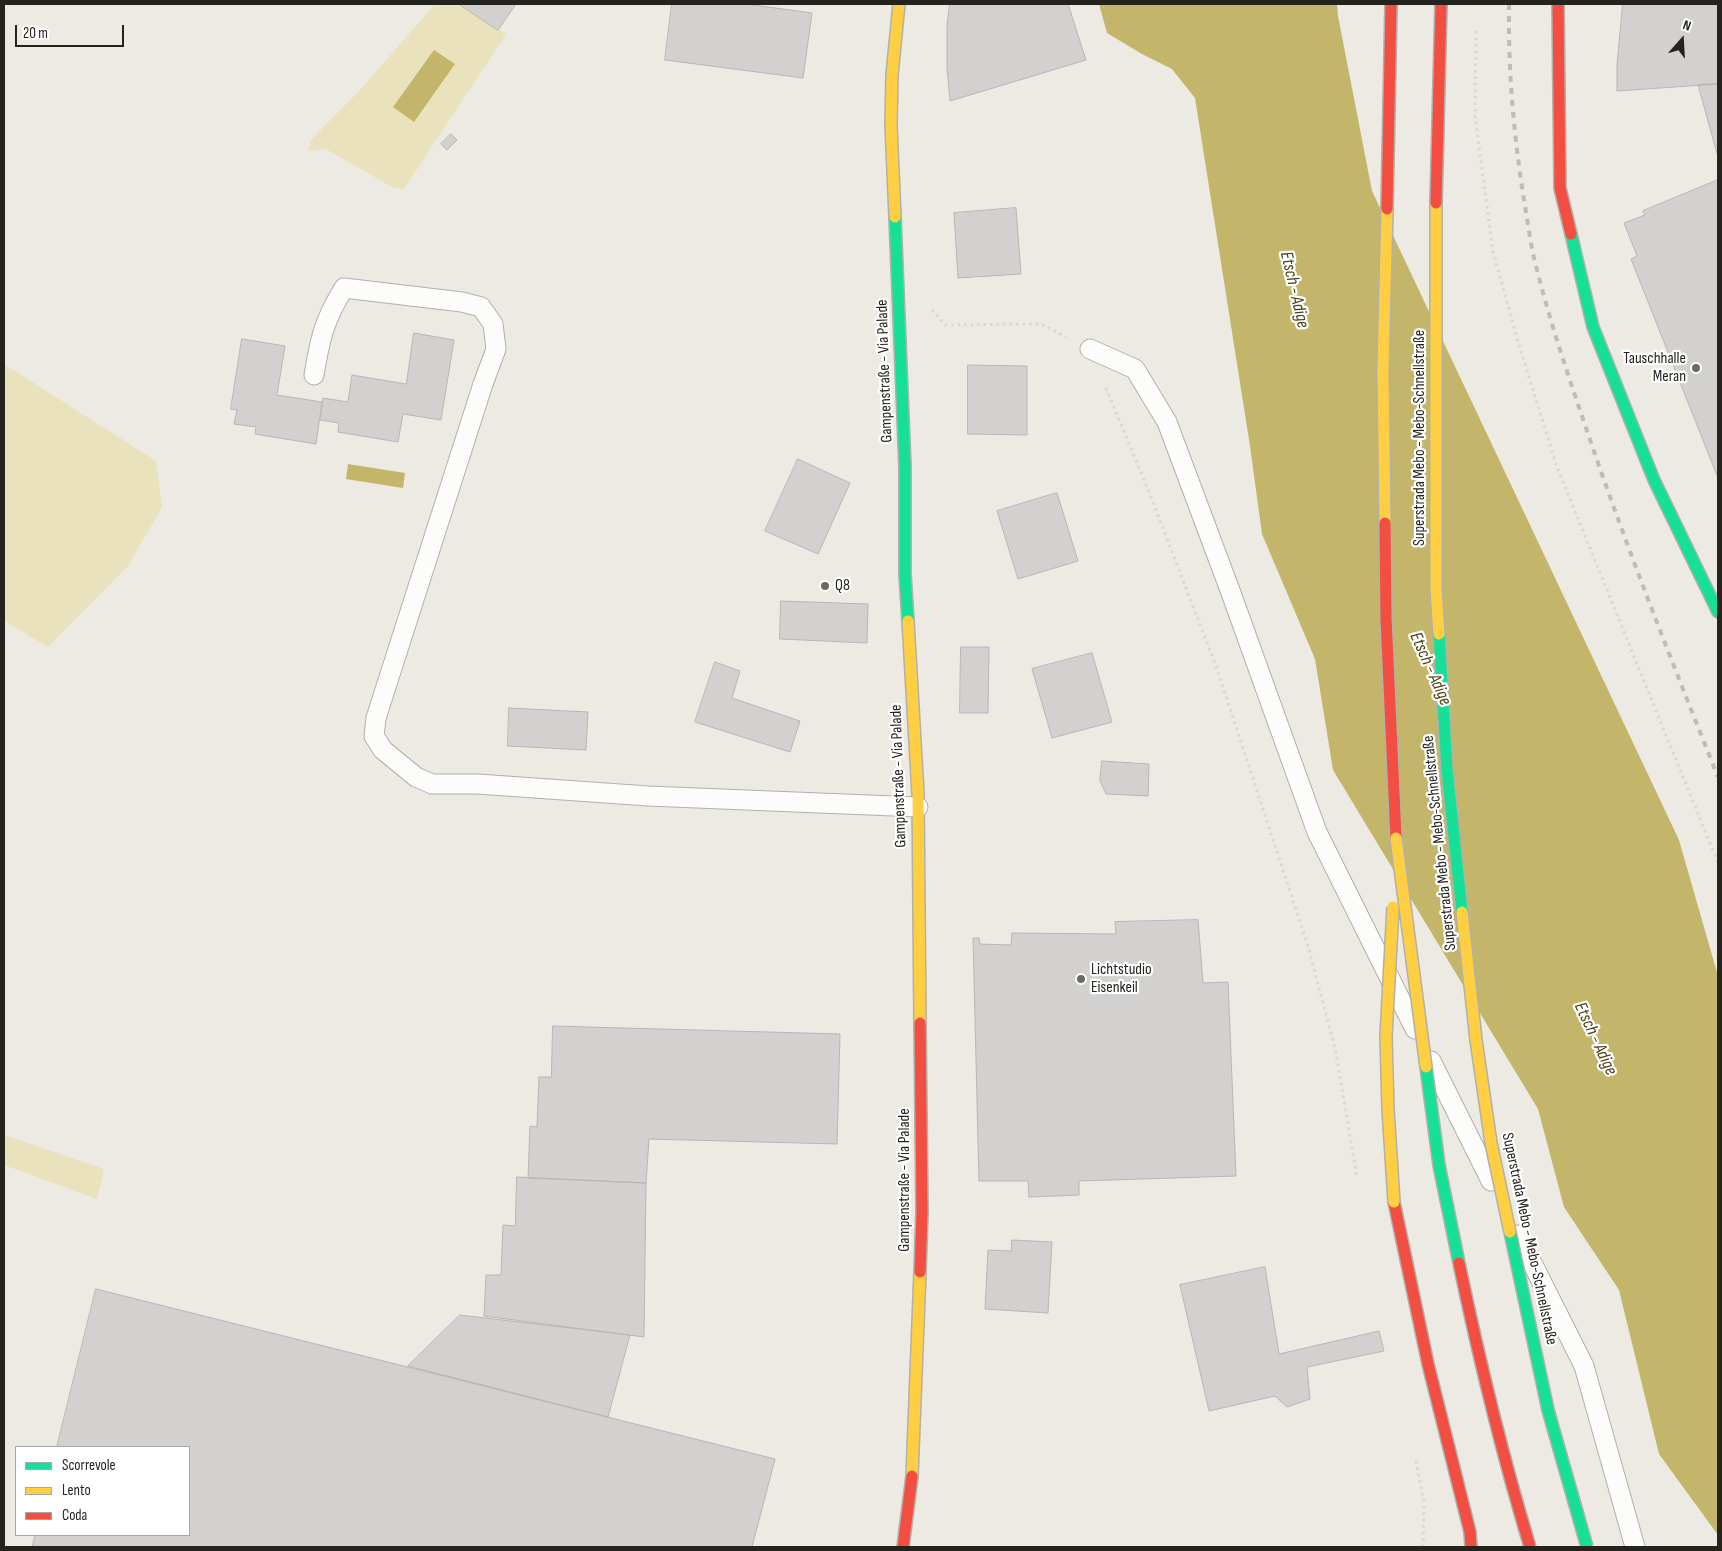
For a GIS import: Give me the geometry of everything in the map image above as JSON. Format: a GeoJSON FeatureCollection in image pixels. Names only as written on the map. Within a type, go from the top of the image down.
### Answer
{"type":"FeatureCollection","features":[{"type":"Feature","properties":{"kind":"main road","name":"Gampenstraße - Via Palade"},"geometry":{"type":"LineString","coordinates":[[899,4],[892,75],[891,125],[905,467],[905,574],[918,807],[922,1212],[912,1465],[903,1547]]}},
{"type":"Feature","properties":{"kind":"main road"},"geometry":{"type":"LineString","coordinates":[[1391,4],[1383,370],[1386,618],[1396,838],[1439,1165],[1470,1312],[1512,1487],[1530,1547]]}},
{"type":"Feature","properties":{"kind":"main road","name":"Superstrada Mebo - Mebo-Schnellstraße"},"geometry":{"type":"LineString","coordinates":[[1442,4],[1436,185],[1435,486],[1436,589],[1447,770],[1476,1040],[1491,1143],[1548,1410],[1587,1547]]}},
{"type":"Feature","properties":{"kind":"main road"},"geometry":{"type":"LineString","coordinates":[[1558,4],[1560,188],[1593,327],[1654,480],[1718,612]]}},
{"type":"Feature","properties":{"kind":"main road"},"geometry":{"type":"LineString","coordinates":[[1396,838],[1386,1036],[1388,1109],[1394,1202],[1428,1364],[1470,1532],[1471,1547]]}},
{"type":"Feature","properties":{"kind":"lane"},"geometry":{"type":"LineString","coordinates":[[314,375],[319,340],[330,310],[344,288],[462,302],[481,307],[493,324],[496,349],[483,384],[376,718],[374,736],[383,750],[416,777],[432,784],[478,784],[648,796],[918,807]]}},
{"type":"Feature","properties":{"kind":"lane"},"geometry":{"type":"LineString","coordinates":[[1090,349],[1135,369],[1167,422],[1317,832],[1584,1366],[1635,1547]]}},
{"type":"Feature","properties":{"kind":"path"},"geometry":{"type":"LineString","coordinates":[[1476,29],[1475,116],[1493,252],[1519,345],[1557,467],[1718,863]]}},
{"type":"Feature","properties":{"kind":"path"},"geometry":{"type":"LineString","coordinates":[[930,308],[945,325],[1041,324],[1090,349],[1149,492],[1216,666],[1305,937],[1336,1053],[1358,1185]]}},
{"type":"Feature","properties":{"kind":"path"},"geometry":{"type":"LineString","coordinates":[[1414,1453],[1424,1502],[1424,1547]]}},
{"type":"Feature","properties":{"kind":"shaded area"},"geometry":{"type":"Polygon","coordinates":[[[435,4],[458,4],[506,34],[404,189],[392,187],[326,149],[308,151],[312,139],[361,89],[435,4]]]}},
{"type":"Feature","properties":{"kind":"shaded area"},"geometry":{"type":"Polygon","coordinates":[[[4,364],[156,461],[162,507],[128,566],[48,647],[4,621],[4,364]]]}},
{"type":"Feature","properties":{"kind":"shaded area"},"geometry":{"type":"Polygon","coordinates":[[[4,1135],[104,1169],[97,1199],[4,1165],[4,1135]]]}},
{"type":"Feature","properties":{"kind":"water","name":"Etsch - Adige"},"geometry":{"type":"Polygon","coordinates":[[[1099,4],[1337,4],[1372,191],[1679,840],[1718,976],[1718,1535],[1659,1454],[1619,1290],[1564,1207],[1538,1109],[1333,770],[1315,659],[1262,534],[1250,446],[1195,98],[1172,69],[1107,33],[1099,4]]]}},
{"type":"Feature","properties":{"kind":"water"},"geometry":{"type":"Polygon","coordinates":[[[434,50],[455,64],[414,122],[393,107],[434,50]]]}},
{"type":"Feature","properties":{"kind":"water"},"geometry":{"type":"Polygon","coordinates":[[[348,464],[405,473],[403,488],[346,479],[348,464]]]}},
{"type":"Feature","properties":{"kind":"building"},"geometry":{"type":"Polygon","coordinates":[[[459,4],[516,4],[498,30],[459,4]]]}},
{"type":"Feature","properties":{"kind":"building"},"geometry":{"type":"Polygon","coordinates":[[[672,4],[746,4],[812,13],[803,78],[665,60],[672,4]]]}},
{"type":"Feature","properties":{"kind":"building"},"geometry":{"type":"Polygon","coordinates":[[[950,4],[1068,4],[1086,60],[950,101],[947,67],[947,26],[950,4]]]}},
{"type":"Feature","properties":{"kind":"building"},"geometry":{"type":"Polygon","coordinates":[[[1623,4],[1718,4],[1718,84],[1617,91],[1617,66],[1623,4]]]}},
{"type":"Feature","properties":{"kind":"building"},"geometry":{"type":"Polygon","coordinates":[[[1718,84],[1718,157],[1698,85],[1718,84]]]}},
{"type":"Feature","properties":{"kind":"building"},"geometry":{"type":"Polygon","coordinates":[[[451,134],[457,140],[447,150],[441,144],[451,134]]]}},
{"type":"Feature","properties":{"kind":"building","name":"Tauschhalle Meran"},"geometry":{"type":"Polygon","coordinates":[[[1718,180],[1718,478],[1631,259],[1637,256],[1624,223],[1645,215],[1643,211],[1718,180]]]}},
{"type":"Feature","properties":{"kind":"building"},"geometry":{"type":"Polygon","coordinates":[[[1016,208],[1021,274],[958,278],[954,213],[1016,208]]]}},
{"type":"Feature","properties":{"kind":"building"},"geometry":{"type":"Polygon","coordinates":[[[414,333],[454,340],[441,420],[403,414],[398,442],[338,432],[339,423],[320,420],[323,398],[348,402],[352,375],[406,384],[414,333]]]}},
{"type":"Feature","properties":{"kind":"building"},"geometry":{"type":"Polygon","coordinates":[[[242,339],[285,346],[277,395],[322,402],[316,444],[255,434],[256,427],[234,424],[237,410],[231,409],[242,339]]]}},
{"type":"Feature","properties":{"kind":"building"},"geometry":{"type":"Polygon","coordinates":[[[968,365],[1027,366],[1027,435],[968,434],[968,365]]]}},
{"type":"Feature","properties":{"kind":"building"},"geometry":{"type":"Polygon","coordinates":[[[798,459],[850,483],[818,554],[765,531],[798,459]]]}},
{"type":"Feature","properties":{"kind":"building"},"geometry":{"type":"Polygon","coordinates":[[[1057,493],[1078,561],[1018,579],[997,511],[1057,493]]]}},
{"type":"Feature","properties":{"kind":"building"},"geometry":{"type":"Polygon","coordinates":[[[781,601],[868,604],[867,643],[780,639],[781,601]]]}},
{"type":"Feature","properties":{"kind":"building"},"geometry":{"type":"Polygon","coordinates":[[[961,647],[989,647],[988,713],[960,713],[961,647]]]}},
{"type":"Feature","properties":{"kind":"building"},"geometry":{"type":"Polygon","coordinates":[[[1092,653],[1112,722],[1052,738],[1032,669],[1092,653]]]}},
{"type":"Feature","properties":{"kind":"building"},"geometry":{"type":"Polygon","coordinates":[[[715,662],[740,671],[732,698],[800,721],[790,752],[695,722],[715,662]]]}},
{"type":"Feature","properties":{"kind":"building"},"geometry":{"type":"Polygon","coordinates":[[[509,708],[588,712],[586,750],[508,746],[509,708]]]}},
{"type":"Feature","properties":{"kind":"building"},"geometry":{"type":"Polygon","coordinates":[[[1102,761],[1149,764],[1148,796],[1106,794],[1100,781],[1102,761]]]}},
{"type":"Feature","properties":{"kind":"building"},"geometry":{"type":"Polygon","coordinates":[[[1198,920],[1203,983],[1228,982],[1236,1176],[1079,1181],[1079,1195],[1029,1197],[1028,1181],[979,1181],[973,938],[979,938],[980,944],[1011,945],[1012,933],[1116,934],[1115,922],[1198,920]]]}},
{"type":"Feature","properties":{"kind":"building"},"geometry":{"type":"Polygon","coordinates":[[[553,1026],[840,1034],[837,1144],[649,1139],[646,1183],[528,1178],[530,1126],[537,1127],[539,1077],[551,1077],[553,1026]]]}},
{"type":"Feature","properties":{"kind":"building"},"geometry":{"type":"Polygon","coordinates":[[[517,1177],[646,1183],[644,1337],[484,1316],[486,1275],[501,1275],[503,1225],[515,1226],[517,1177]]]}},
{"type":"Feature","properties":{"kind":"building"},"geometry":{"type":"Polygon","coordinates":[[[1012,1240],[1052,1242],[1048,1313],[985,1309],[988,1250],[1011,1251],[1012,1240]]]}},
{"type":"Feature","properties":{"kind":"building"},"geometry":{"type":"Polygon","coordinates":[[[1265,1267],[1279,1354],[1379,1331],[1384,1351],[1307,1367],[1310,1399],[1287,1407],[1275,1396],[1209,1411],[1180,1285],[1265,1267]]]}},
{"type":"Feature","properties":{"kind":"building"},"geometry":{"type":"Polygon","coordinates":[[[96,1289],[775,1459],[752,1547],[32,1547],[35,1536],[190,1536],[190,1446],[57,1446],[96,1289]]]}},
{"type":"Feature","properties":{"kind":"building"},"geometry":{"type":"Polygon","coordinates":[[[460,1315],[630,1335],[608,1417],[408,1366],[460,1315]]]}},
{"type":"Feature","properties":{"kind":"railway"},"geometry":{"type":"LineString","coordinates":[[1509,4],[1511,80],[1515,131],[1530,239],[1539,280],[1565,365],[1617,516],[1718,777]]}},
{"type":"Feature","properties":{"kind":"traffic: fast"},"geometry":{"type":"LineString","coordinates":[[895,217],[905,467],[905,574],[908,621]]}},
{"type":"Feature","properties":{"kind":"traffic: fast"},"geometry":{"type":"LineString","coordinates":[[1571,234],[1593,327],[1654,480],[1718,612]]}},
{"type":"Feature","properties":{"kind":"traffic: fast"},"geometry":{"type":"LineString","coordinates":[[1439,634],[1447,770],[1462,912]]}},
{"type":"Feature","properties":{"kind":"traffic: fast"},"geometry":{"type":"LineString","coordinates":[[1426,1067],[1439,1165],[1459,1263]]}},
{"type":"Feature","properties":{"kind":"traffic: fast"},"geometry":{"type":"LineString","coordinates":[[1510,1232],[1548,1410],[1587,1547]]}},
{"type":"Feature","properties":{"kind":"traffic: slow"},"geometry":{"type":"LineString","coordinates":[[895,217],[891,125],[892,75],[899,4]]}},
{"type":"Feature","properties":{"kind":"traffic: slow"},"geometry":{"type":"LineString","coordinates":[[1436,203],[1436,589],[1439,634]]}},
{"type":"Feature","properties":{"kind":"traffic: slow"},"geometry":{"type":"LineString","coordinates":[[1385,523],[1383,370],[1387,209]]}},
{"type":"Feature","properties":{"kind":"traffic: slow"},"geometry":{"type":"LineString","coordinates":[[908,621],[918,794],[920,1023]]}},
{"type":"Feature","properties":{"kind":"traffic: slow"},"geometry":{"type":"LineString","coordinates":[[1396,838],[1426,1067]]}},
{"type":"Feature","properties":{"kind":"traffic: slow"},"geometry":{"type":"LineString","coordinates":[[1393,907],[1386,1036],[1388,1109],[1394,1202]]}},
{"type":"Feature","properties":{"kind":"traffic: slow"},"geometry":{"type":"LineString","coordinates":[[1462,912],[1476,1040]]}},
{"type":"Feature","properties":{"kind":"traffic: slow"},"geometry":{"type":"LineString","coordinates":[[1476,1040],[1491,1143],[1510,1232]]}},
{"type":"Feature","properties":{"kind":"traffic: slow"},"geometry":{"type":"LineString","coordinates":[[912,1476],[920,1272]]}},
{"type":"Feature","properties":{"kind":"traffic: jam"},"geometry":{"type":"LineString","coordinates":[[1387,209],[1391,4]]}},
{"type":"Feature","properties":{"kind":"traffic: jam"},"geometry":{"type":"LineString","coordinates":[[1436,203],[1441,4]]}},
{"type":"Feature","properties":{"kind":"traffic: jam"},"geometry":{"type":"LineString","coordinates":[[1558,4],[1560,188],[1571,234]]}},
{"type":"Feature","properties":{"kind":"traffic: jam"},"geometry":{"type":"LineString","coordinates":[[1385,523],[1386,618],[1396,838]]}},
{"type":"Feature","properties":{"kind":"traffic: jam"},"geometry":{"type":"LineString","coordinates":[[920,1023],[922,1212],[920,1272]]}},
{"type":"Feature","properties":{"kind":"traffic: jam"},"geometry":{"type":"LineString","coordinates":[[1394,1202],[1428,1364],[1470,1532],[1471,1547]]}},
{"type":"Feature","properties":{"kind":"traffic: jam"},"geometry":{"type":"LineString","coordinates":[[1459,1263],[1492,1406],[1530,1547]]}},
{"type":"Feature","properties":{"kind":"traffic: jam"},"geometry":{"type":"LineString","coordinates":[[903,1547],[912,1476]]}},
{"type":"Feature","properties":{"kind":"place","name":"Tauschhalle Meran"},"geometry":{"type":"Point","coordinates":[1696,368]}},
{"type":"Feature","properties":{"kind":"place","name":"Q8"},"geometry":{"type":"Point","coordinates":[825,586]}},
{"type":"Feature","properties":{"kind":"place","name":"Lichtstudio Eisenkeil"},"geometry":{"type":"Point","coordinates":[1081,979]}}]}
